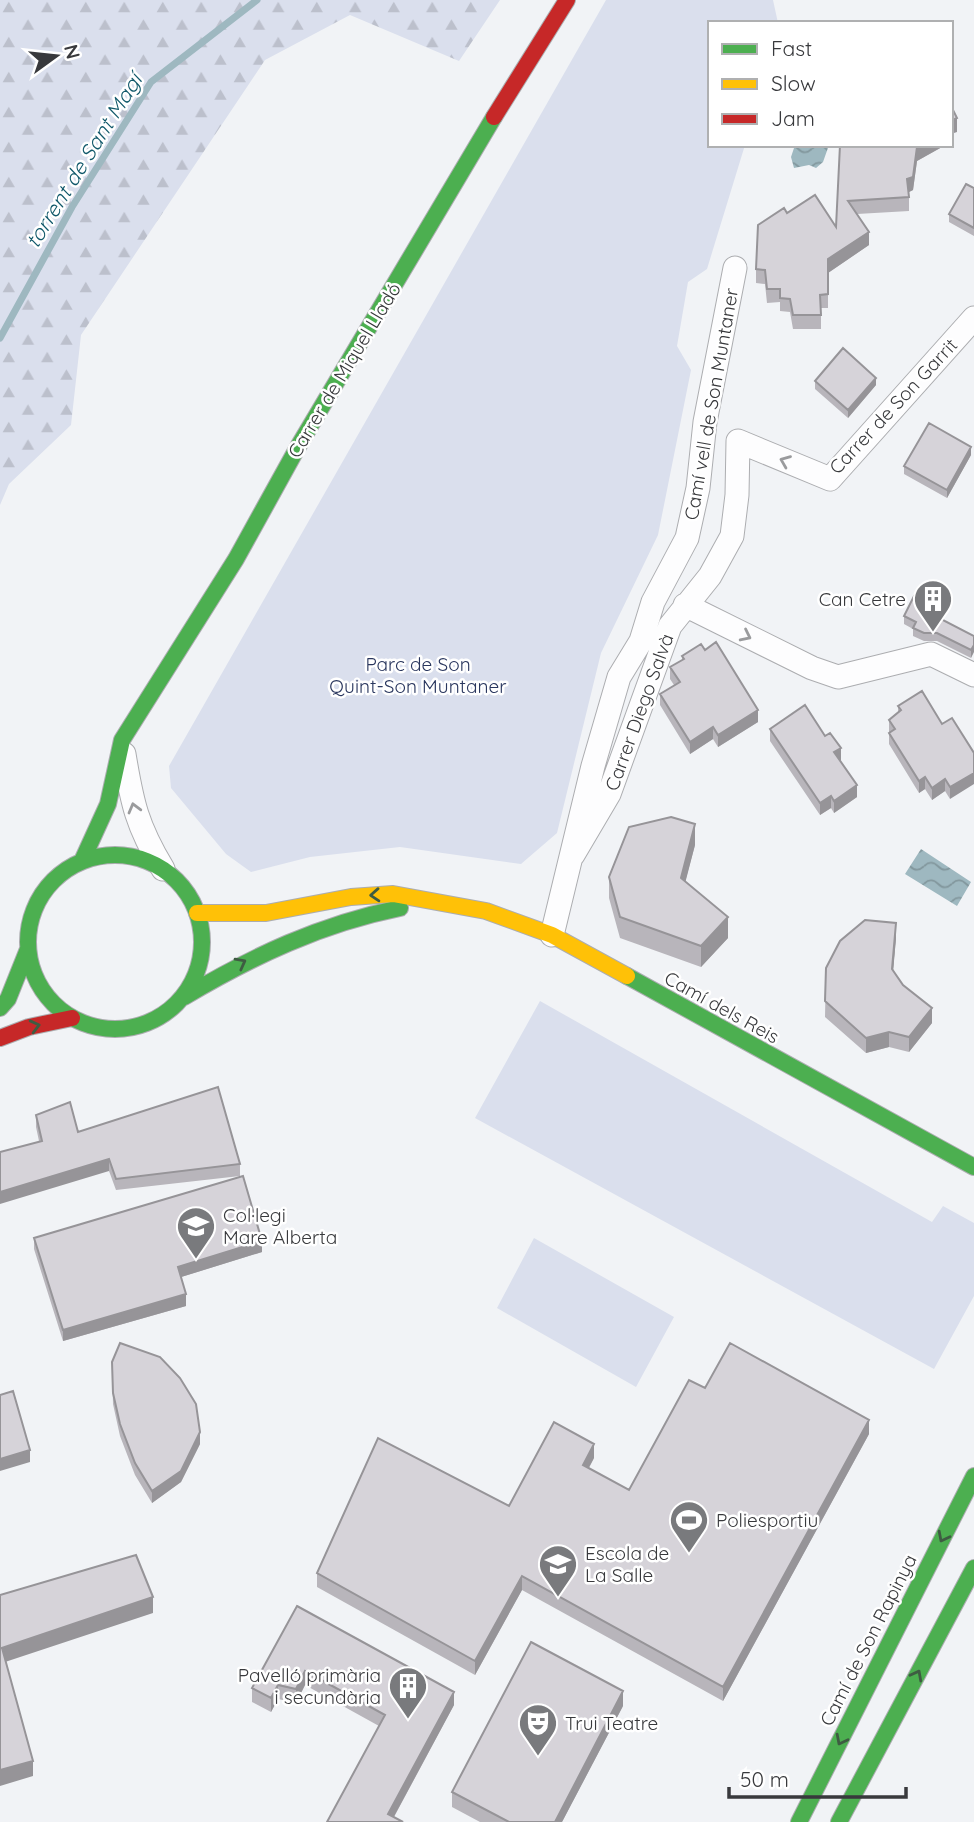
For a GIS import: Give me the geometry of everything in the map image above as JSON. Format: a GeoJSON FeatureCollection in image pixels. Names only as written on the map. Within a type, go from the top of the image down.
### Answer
{"type":"FeatureCollection","features":[{"type":"Feature","properties":{"kind":"street","name":"Carrer de Miquel Lladó"},"geometry":{"type":"LineString","coordinates":[[82,861],[108,804],[122,740],[236,559],[299,444],[531,55],[567,0]]}},
{"type":"Feature","properties":{"kind":"street","name":"Camí vell de Son Muntaner"},"geometry":{"type":"LineString","coordinates":[[552,935],[593,766],[619,677],[641,641],[653,602],[687,538],[698,488],[705,422],[735,268]]}},
{"type":"Feature","properties":{"kind":"street","name":"Carrer de Son Garrit"},"geometry":{"type":"LineString","coordinates":[[685,605],[709,576],[732,536],[737,495],[738,441],[830,479],[974,318]]}},
{"type":"Feature","properties":{"kind":"street"},"geometry":{"type":"LineString","coordinates":[[685,605],[811,668],[838,677],[931,654],[974,675]]}},
{"type":"Feature","properties":{"kind":"street","name":"Carrer Diego Salvà"},"geometry":{"type":"LineString","coordinates":[[573,855],[609,794],[670,626],[685,605]]}},
{"type":"Feature","properties":{"kind":"street"},"geometry":{"type":"LineString","coordinates":[[28,949],[35,976],[49,999],[72,1018],[101,1028],[131,1028],[159,1017],[182,998],[197,971],[202,941],[197,913],[184,888],[163,869],[143,836],[132,807],[122,740]]}},
{"type":"Feature","properties":{"kind":"street"},"geometry":{"type":"LineString","coordinates":[[0,1008],[8,999],[28,949],[30,921],[41,896],[59,875],[82,861],[109,854],[137,857],[163,869]]}},
{"type":"Feature","properties":{"kind":"street","name":"Camí dels Reis"},"geometry":{"type":"LineString","coordinates":[[197,913],[266,913],[351,897],[393,894],[443,901],[486,911],[552,935],[974,1167]]}},
{"type":"Feature","properties":{"kind":"street","name":"Camí dels Reis"},"geometry":{"type":"LineString","coordinates":[[182,998],[243,961],[303,934],[387,910],[443,901]]}},
{"type":"Feature","properties":{"kind":"street"},"geometry":{"type":"LineString","coordinates":[[0,1038],[29,1027],[72,1018]]}},
{"type":"Feature","properties":{"kind":"street","name":"Camí de Son Rapinya"},"geometry":{"type":"LineString","coordinates":[[799,1822],[974,1476]]}},
{"type":"Feature","properties":{"kind":"street"},"geometry":{"type":"LineString","coordinates":[[839,1822],[974,1568]]}},
{"type":"Feature","properties":{"kind":"green space"},"geometry":{"type":"Polygon","coordinates":[[[0,0],[500,0],[459,61],[350,15],[265,60],[81,335],[71,425],[9,484],[0,505],[0,0]]]}},
{"type":"Feature","properties":{"kind":"green space","name":"Parc de Son Quint-Son Muntaner"},"geometry":{"type":"Polygon","coordinates":[[[606,0],[773,0],[778,21],[708,21],[708,147],[744,147],[707,269],[688,282],[677,346],[691,370],[658,535],[601,653],[557,833],[521,864],[400,847],[310,857],[251,872],[226,854],[171,788],[169,766],[606,0]]]}},
{"type":"Feature","properties":{"kind":"green space"},"geometry":{"type":"Polygon","coordinates":[[[540,1001],[932,1222],[943,1206],[974,1223],[974,1296],[934,1369],[475,1118],[540,1001]]]}},
{"type":"Feature","properties":{"kind":"green space"},"geometry":{"type":"Polygon","coordinates":[[[534,1238],[674,1317],[636,1387],[497,1308],[534,1238]]]}},
{"type":"Feature","properties":{"kind":"water"},"geometry":{"type":"Polygon","coordinates":[[[794,147],[828,147],[823,162],[816,168],[809,165],[794,168],[791,157],[794,147]]]}},
{"type":"Feature","properties":{"kind":"water"},"geometry":{"type":"Polygon","coordinates":[[[921,849],[971,882],[957,906],[905,874],[921,849]]]}},
{"type":"Feature","properties":{"kind":"building"},"geometry":{"type":"Polygon","coordinates":[[[840,147],[917,147],[913,177],[907,179],[909,197],[848,201],[869,232],[828,259],[828,294],[820,295],[821,315],[793,315],[790,299],[780,298],[780,289],[767,289],[765,270],[756,269],[758,225],[784,208],[787,213],[815,195],[836,227],[840,147]]]}},
{"type":"Feature","properties":{"kind":"building"},"geometry":{"type":"Polygon","coordinates":[[[966,184],[974,188],[974,228],[949,214],[966,184]]]}},
{"type":"Feature","properties":{"kind":"building"},"geometry":{"type":"Polygon","coordinates":[[[843,348],[876,378],[848,410],[815,381],[843,348]]]}},
{"type":"Feature","properties":{"kind":"building"},"geometry":{"type":"Polygon","coordinates":[[[929,423],[971,447],[947,490],[904,466],[929,423]]]}},
{"type":"Feature","properties":{"kind":"building"},"geometry":{"type":"Polygon","coordinates":[[[914,596],[940,610],[937,617],[974,636],[971,650],[937,633],[924,633],[913,628],[916,622],[904,616],[914,596]]]}},
{"type":"Feature","properties":{"kind":"building"},"geometry":{"type":"Polygon","coordinates":[[[716,642],[758,710],[718,735],[713,727],[690,742],[660,694],[680,682],[670,667],[701,644],[705,650],[716,642]]]}},
{"type":"Feature","properties":{"kind":"building"},"geometry":{"type":"Polygon","coordinates":[[[922,691],[942,724],[952,718],[974,753],[974,773],[950,787],[945,779],[932,788],[925,777],[919,781],[889,733],[895,729],[889,720],[901,710],[898,706],[922,691]]]}},
{"type":"Feature","properties":{"kind":"building"},"geometry":{"type":"Polygon","coordinates":[[[805,705],[825,736],[830,733],[841,748],[834,752],[857,785],[834,801],[831,796],[820,803],[770,729],[805,705]]]}},
{"type":"Feature","properties":{"kind":"building"},"geometry":{"type":"Polygon","coordinates":[[[671,817],[695,824],[681,878],[728,917],[701,946],[620,917],[609,877],[629,827],[671,817]]]}},
{"type":"Feature","properties":{"kind":"building"},"geometry":{"type":"Polygon","coordinates":[[[865,920],[896,923],[892,969],[903,985],[932,1008],[909,1037],[889,1032],[866,1038],[825,1001],[826,968],[840,941],[865,920]]]}},
{"type":"Feature","properties":{"kind":"building"},"geometry":{"type":"Polygon","coordinates":[[[218,1087],[240,1164],[116,1179],[109,1159],[0,1192],[0,1152],[42,1141],[36,1115],[70,1102],[78,1132],[218,1087]]]}},
{"type":"Feature","properties":{"kind":"building"},"geometry":{"type":"Polygon","coordinates":[[[243,1176],[262,1241],[178,1267],[186,1294],[63,1330],[34,1238],[243,1176]]]}},
{"type":"Feature","properties":{"kind":"building"},"geometry":{"type":"Polygon","coordinates":[[[120,1343],[160,1357],[180,1378],[196,1404],[200,1432],[181,1471],[152,1491],[135,1463],[120,1424],[113,1393],[112,1362],[120,1343]]]}},
{"type":"Feature","properties":{"kind":"building"},"geometry":{"type":"Polygon","coordinates":[[[730,1343],[869,1420],[723,1687],[522,1576],[475,1661],[317,1573],[378,1438],[509,1506],[554,1422],[594,1444],[583,1465],[629,1490],[689,1380],[705,1388],[730,1343]]]}},
{"type":"Feature","properties":{"kind":"building"},"geometry":{"type":"Polygon","coordinates":[[[13,1391],[30,1450],[0,1459],[0,1395],[13,1391]]]}},
{"type":"Feature","properties":{"kind":"building"},"geometry":{"type":"Polygon","coordinates":[[[136,1555],[153,1597],[2,1648],[33,1761],[0,1770],[0,1595],[136,1555]]]}},
{"type":"Feature","properties":{"kind":"building","name":"Pavelló primària i secundària"},"geometry":{"type":"Polygon","coordinates":[[[297,1606],[454,1692],[388,1814],[403,1822],[327,1822],[385,1715],[305,1671],[296,1689],[278,1685],[271,1698],[252,1688],[297,1606]]]}},
{"type":"Feature","properties":{"kind":"building","name":"Trui Teatre"},"geometry":{"type":"Polygon","coordinates":[[[531,1642],[623,1691],[555,1822],[509,1822],[452,1792],[531,1642]]]}},
{"type":"Feature","properties":{"kind":"waterway","name":"torrent de Sant Magí"},"geometry":{"type":"LineString","coordinates":[[0,338],[72,207],[151,82],[257,0]]}},
{"type":"Feature","properties":{"kind":"traffic: fast"},"geometry":{"type":"LineString","coordinates":[[82,861],[108,804],[122,740],[236,559],[299,445],[494,117]]}},
{"type":"Feature","properties":{"kind":"traffic: fast"},"geometry":{"type":"LineString","coordinates":[[115,855],[148,862],[176,881],[195,909],[202,942],[195,975],[176,1003],[148,1022],[115,1029],[82,1022],[54,1003],[35,975],[28,942],[35,909],[54,881],[82,862],[115,855]]}},
{"type":"Feature","properties":{"kind":"traffic: fast"},"geometry":{"type":"LineString","coordinates":[[184,997],[288,943],[343,923],[400,908]]}},
{"type":"Feature","properties":{"kind":"traffic: fast"},"geometry":{"type":"LineString","coordinates":[[0,1008],[8,999],[28,949]]}},
{"type":"Feature","properties":{"kind":"traffic: fast"},"geometry":{"type":"LineString","coordinates":[[627,976],[974,1167]]}},
{"type":"Feature","properties":{"kind":"traffic: fast"},"geometry":{"type":"LineString","coordinates":[[799,1822],[974,1476]]}},
{"type":"Feature","properties":{"kind":"traffic: fast"},"geometry":{"type":"LineString","coordinates":[[839,1822],[974,1568]]}},
{"type":"Feature","properties":{"kind":"traffic: slow"},"geometry":{"type":"LineString","coordinates":[[197,913],[266,913],[351,897],[393,894],[486,911],[552,935],[627,976]]}},
{"type":"Feature","properties":{"kind":"traffic: jam"},"geometry":{"type":"LineString","coordinates":[[494,117],[567,0]]}},
{"type":"Feature","properties":{"kind":"traffic: jam"},"geometry":{"type":"LineString","coordinates":[[0,1038],[29,1027],[72,1018]]}},
{"type":"Feature","properties":{"kind":"place","name":"Can Cetre"},"geometry":{"type":"Point","coordinates":[933,633]}},
{"type":"Feature","properties":{"kind":"place","name":"Col·legi Mare Alberta"},"geometry":{"type":"Point","coordinates":[196,1260]}},
{"type":"Feature","properties":{"kind":"place","name":"Poliesportiu"},"geometry":{"type":"Point","coordinates":[689,1554]}},
{"type":"Feature","properties":{"kind":"place","name":"Escola de La Salle"},"geometry":{"type":"Point","coordinates":[558,1598]}},
{"type":"Feature","properties":{"kind":"place","name":"Pavelló primària i secundària"},"geometry":{"type":"Point","coordinates":[408,1720]}},
{"type":"Feature","properties":{"kind":"place","name":"Trui Teatre"},"geometry":{"type":"Point","coordinates":[538,1757]}}]}
